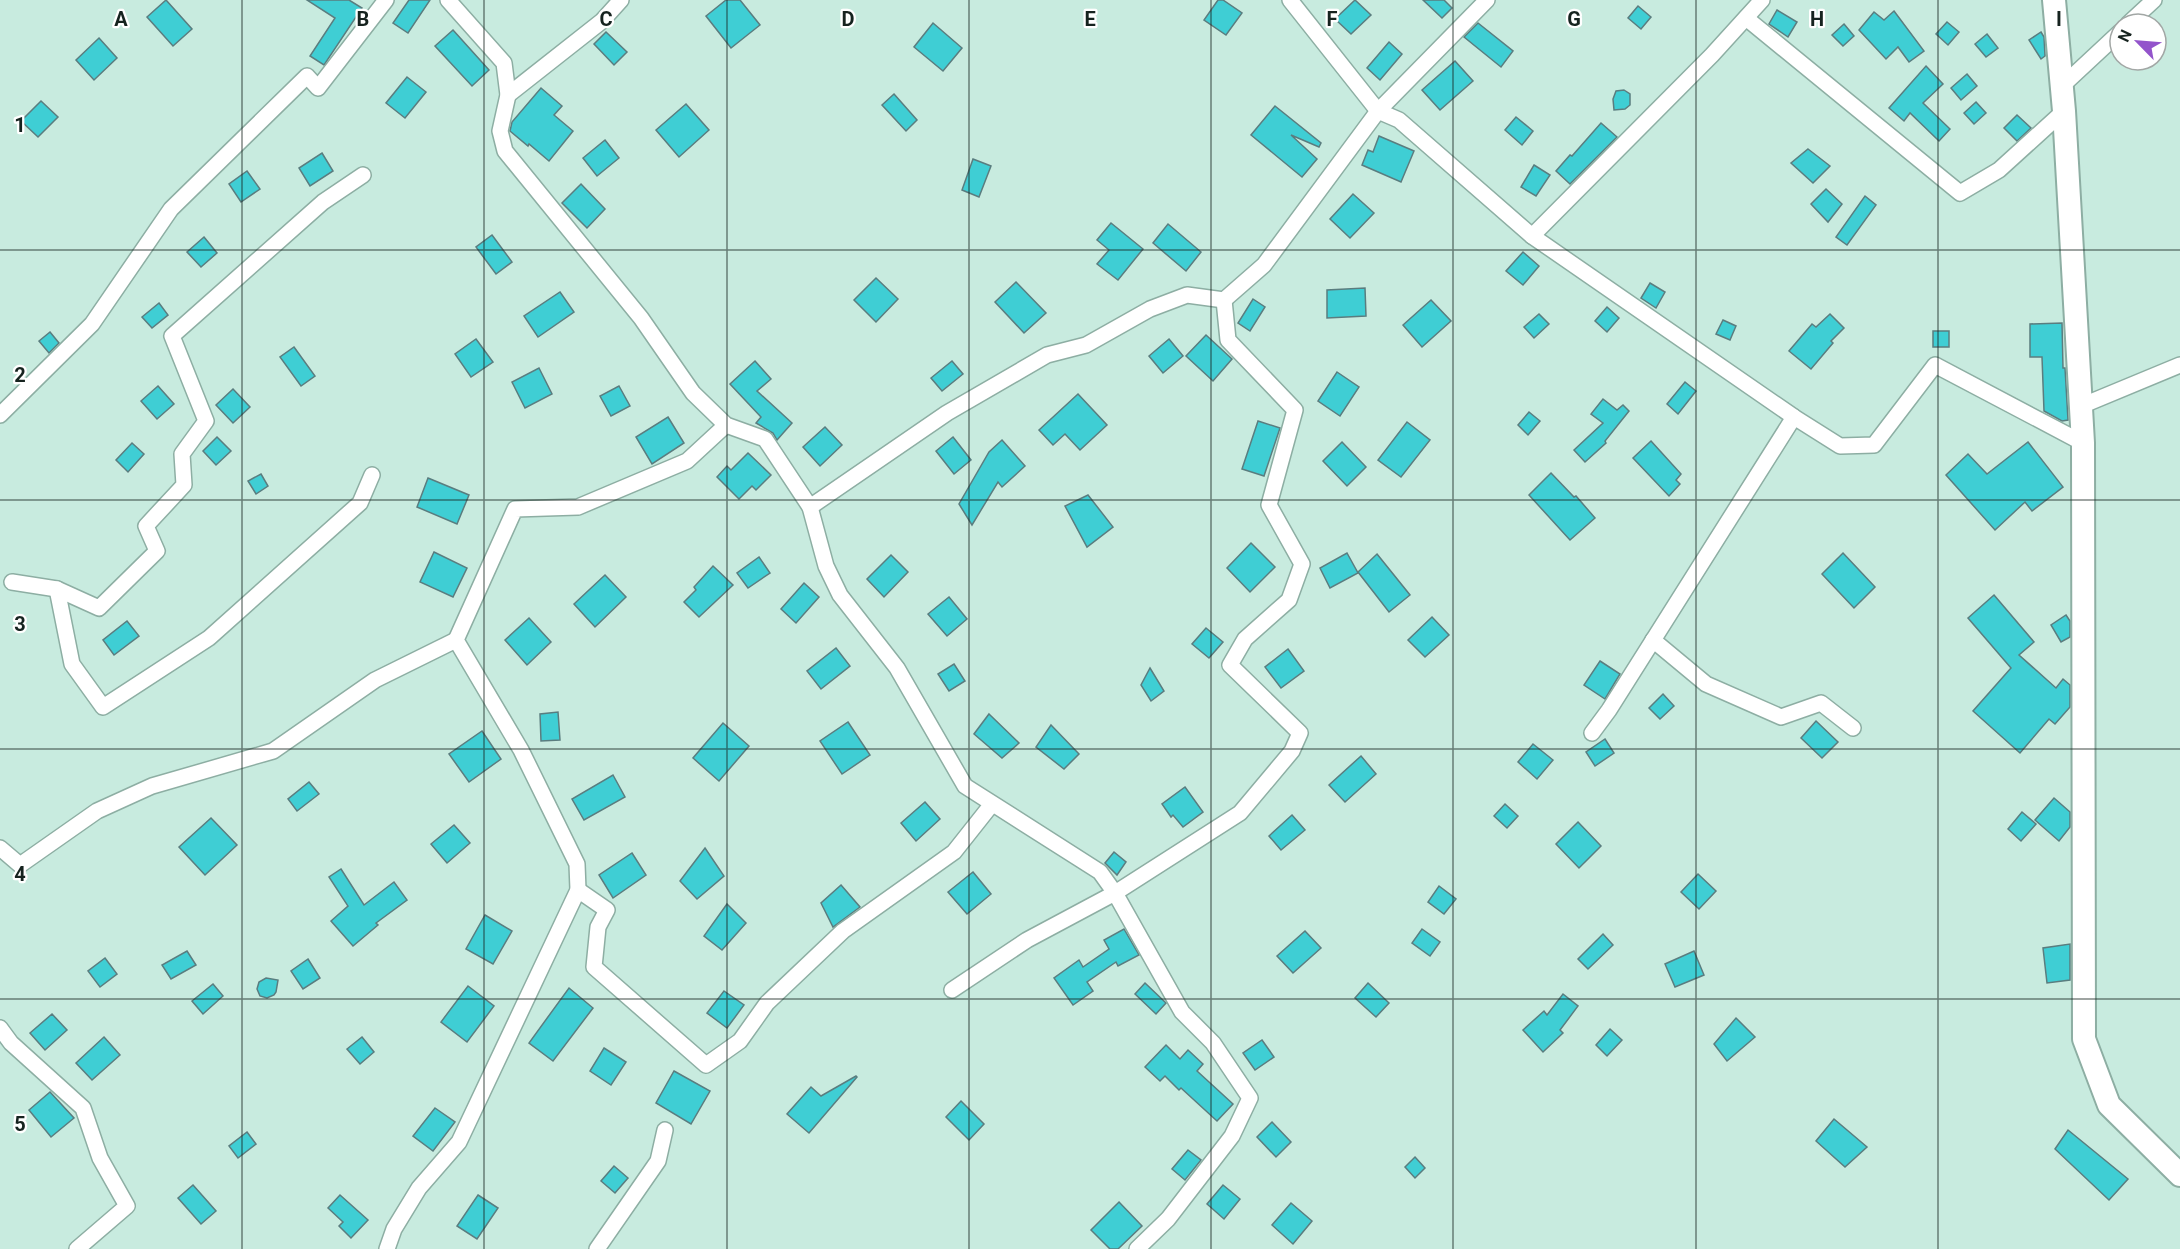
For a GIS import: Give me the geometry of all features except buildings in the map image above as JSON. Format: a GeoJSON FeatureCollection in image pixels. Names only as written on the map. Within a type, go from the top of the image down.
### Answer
{"type":"FeatureCollection","features":[{"type":"Feature","properties":{"kind":"street"},"geometry":{"type":"LineString","coordinates":[[0,416],[92,324],[171,209],[308,76],[318,88],[386,0]]}},
{"type":"Feature","properties":{"kind":"street"},"geometry":{"type":"LineString","coordinates":[[448,0],[504,63],[508,94],[500,131],[506,151],[641,318],[693,393],[726,425],[765,439],[810,507],[826,566],[840,595],[897,668],[965,786],[1100,872],[1115,893],[1182,1012],[1213,1043],[1250,1098],[1232,1136],[1168,1219],[1137,1249]]}},
{"type":"Feature","properties":{"kind":"street"},"geometry":{"type":"LineString","coordinates":[[508,94],[602,21],[621,0]]}},
{"type":"Feature","properties":{"kind":"street"},"geometry":{"type":"LineString","coordinates":[[1290,0],[1378,111],[1399,120],[1532,236],[1794,417],[1840,446],[1874,445],[1935,365],[2083,444]]}},
{"type":"Feature","properties":{"kind":"street"},"geometry":{"type":"LineString","coordinates":[[810,507],[947,413],[1047,356],[1086,345],[1150,309],[1187,295],[1224,300],[1263,265],[1378,111],[1487,0]]}},
{"type":"Feature","properties":{"kind":"street"},"geometry":{"type":"LineString","coordinates":[[1532,236],[1713,55],[1762,0]]}},
{"type":"Feature","properties":{"kind":"street"},"geometry":{"type":"LineString","coordinates":[[2054,0],[2064,111],[2083,444],[2084,1040],[2109,1105],[2180,1175]]}},
{"type":"Feature","properties":{"kind":"street"},"geometry":{"type":"LineString","coordinates":[[2141,12],[2154,0]]}},
{"type":"Feature","properties":{"kind":"street"},"geometry":{"type":"LineString","coordinates":[[1746,18],[1960,193],[1999,170],[2064,111]]}},
{"type":"Feature","properties":{"kind":"street"},"geometry":{"type":"LineString","coordinates":[[2062,86],[2108,43]]}},
{"type":"Feature","properties":{"kind":"street"},"geometry":{"type":"LineString","coordinates":[[12,582],[57,589],[99,608],[157,551],[146,526],[184,485],[182,454],[206,421],[172,336],[323,202],[363,175]]}},
{"type":"Feature","properties":{"kind":"street"},"geometry":{"type":"LineString","coordinates":[[952,990],[1027,940],[1115,893],[1240,813],[1292,751],[1300,733],[1230,665],[1245,639],[1289,600],[1302,564],[1269,505],[1294,410],[1228,340],[1224,300]]}},
{"type":"Feature","properties":{"kind":"street"},"geometry":{"type":"LineString","coordinates":[[2081,406],[2180,365]]}},
{"type":"Feature","properties":{"kind":"street"},"geometry":{"type":"LineString","coordinates":[[1592,733],[1609,710],[1794,417]]}},
{"type":"Feature","properties":{"kind":"street"},"geometry":{"type":"LineString","coordinates":[[0,848],[20,865],[97,811],[152,786],[273,751],[375,680],[456,640],[515,509],[578,507],[687,461],[726,425]]}},
{"type":"Feature","properties":{"kind":"street"},"geometry":{"type":"LineString","coordinates":[[57,589],[72,664],[103,707],[209,638],[360,503],[372,475]]}},
{"type":"Feature","properties":{"kind":"street"},"geometry":{"type":"LineString","coordinates":[[387,1249],[394,1229],[419,1188],[459,1142],[578,890],[577,864],[521,750],[456,640]]}},
{"type":"Feature","properties":{"kind":"street"},"geometry":{"type":"LineString","coordinates":[[1653,640],[1706,684],[1781,717],[1821,703],[1853,728]]}},
{"type":"Feature","properties":{"kind":"street"},"geometry":{"type":"LineString","coordinates":[[578,890],[607,910],[598,927],[594,967],[706,1065],[740,1041],[767,1004],[843,931],[954,852],[992,804]]}},
{"type":"Feature","properties":{"kind":"street"},"geometry":{"type":"LineString","coordinates":[[0,1028],[11,1042],[83,1108],[100,1158],[127,1206],[77,1249]]}},
{"type":"Feature","properties":{"kind":"street"},"geometry":{"type":"LineString","coordinates":[[597,1249],[658,1161],[665,1130]]}}]}
